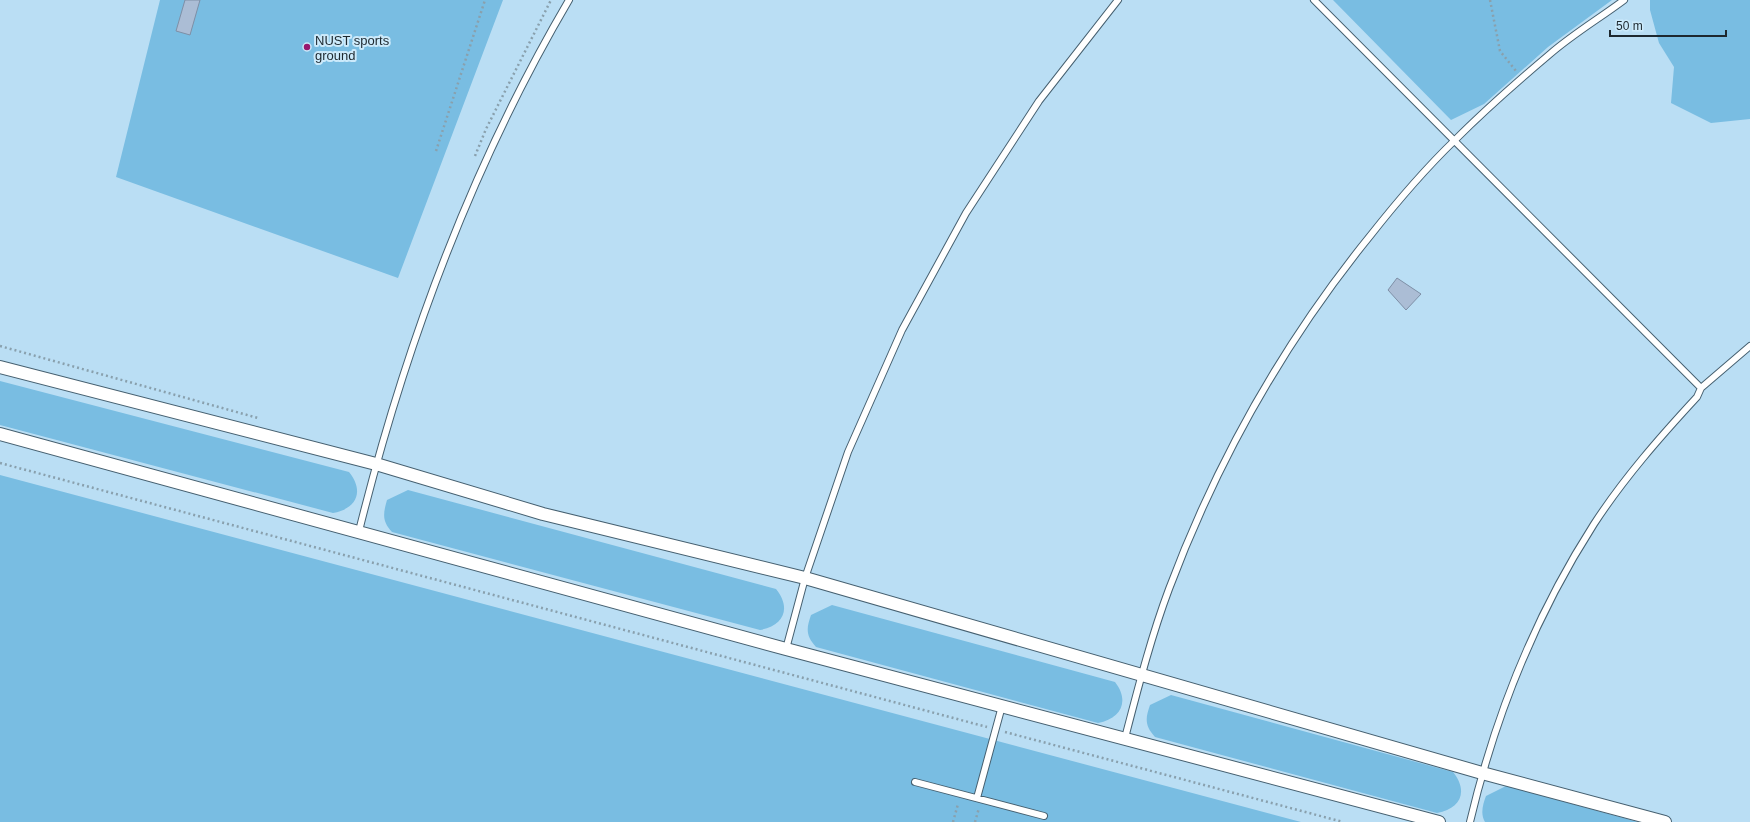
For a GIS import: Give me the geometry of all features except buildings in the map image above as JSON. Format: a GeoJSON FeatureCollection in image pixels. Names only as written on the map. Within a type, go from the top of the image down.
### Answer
{"type":"FeatureCollection","features":[{"type":"Feature","properties":{"kind":"street"},"geometry":{"type":"LineString","coordinates":[[0,367],[376,464],[543,514],[805,578],[1482,773],[1665,822]]}},
{"type":"Feature","properties":{"kind":"street"},"geometry":{"type":"LineString","coordinates":[[0,434],[786,649],[1438,822]]}},
{"type":"Feature","properties":{"kind":"lane"},"geometry":{"type":"LineString","coordinates":[[359,531],[376,464],[410,352],[451,242],[498,134],[552,29],[569,0]]}},
{"type":"Feature","properties":{"kind":"lane"},"geometry":{"type":"LineString","coordinates":[[786,649],[805,578],[848,452],[902,330],[966,213],[1039,101],[1118,0]]}},
{"type":"Feature","properties":{"kind":"lane"},"geometry":{"type":"LineString","coordinates":[[1314,0],[1701,388]]}},
{"type":"Feature","properties":{"kind":"lane"},"geometry":{"type":"LineString","coordinates":[[1125,738],[1141,674],[1169,590],[1202,507],[1249,414],[1287,349],[1338,276],[1394,206],[1454,140],[1552,53],[1624,0]]}},
{"type":"Feature","properties":{"kind":"lane"},"geometry":{"type":"LineString","coordinates":[[1470,822],[1482,773],[1510,686],[1548,603],[1594,524],[1649,450],[1697,397],[1701,388],[1750,346]]}},
{"type":"Feature","properties":{"kind":"lane"},"geometry":{"type":"LineString","coordinates":[[976,798],[1002,706]]}},
{"type":"Feature","properties":{"kind":"lane"},"geometry":{"type":"LineString","coordinates":[[915,782],[1044,816]]}},
{"type":"Feature","properties":{"kind":"path"},"geometry":{"type":"LineString","coordinates":[[436,151],[485,0]]}},
{"type":"Feature","properties":{"kind":"path"},"geometry":{"type":"LineString","coordinates":[[474,158],[486,129],[551,0]]}},
{"type":"Feature","properties":{"kind":"path"},"geometry":{"type":"LineString","coordinates":[[1490,0],[1500,51],[1522,79]]}},
{"type":"Feature","properties":{"kind":"path"},"geometry":{"type":"LineString","coordinates":[[0,346],[262,419]]}},
{"type":"Feature","properties":{"kind":"path"},"geometry":{"type":"LineString","coordinates":[[0,463],[1343,822]]}},
{"type":"Feature","properties":{"kind":"path"},"geometry":{"type":"LineString","coordinates":[[953,822],[960,794]]}},
{"type":"Feature","properties":{"kind":"shaded area"},"geometry":{"type":"Polygon","coordinates":[[[0,0],[1750,0],[1750,822],[0,822],[0,0]]]}},
{"type":"Feature","properties":{"kind":"shaded area"},"geometry":{"type":"Polygon","coordinates":[[[160,0],[503,0],[398,278],[116,177],[160,0]]]}},
{"type":"Feature","properties":{"kind":"shaded area"},"geometry":{"type":"Polygon","coordinates":[[[1333,0],[1612,0],[1548,47],[1484,104],[1451,120],[1333,0]]]}},
{"type":"Feature","properties":{"kind":"shaded area"},"geometry":{"type":"Polygon","coordinates":[[[1650,0],[1750,0],[1750,119],[1711,123],[1671,103],[1674,67],[1659,43],[1650,10],[1650,0]]]}},
{"type":"Feature","properties":{"kind":"shaded area"},"geometry":{"type":"Polygon","coordinates":[[[0,381],[349,472],[354,479],[356,486],[356,498],[347,508],[333,513],[0,425],[0,381]]]}},
{"type":"Feature","properties":{"kind":"shaded area"},"geometry":{"type":"Polygon","coordinates":[[[0,475],[1301,822],[0,822],[0,475]]]}},
{"type":"Feature","properties":{"kind":"shaded area"},"geometry":{"type":"Polygon","coordinates":[[[408,490],[776,589],[781,596],[783,603],[783,616],[774,625],[760,630],[392,532],[386,524],[384,517],[387,500],[408,490]]]}},
{"type":"Feature","properties":{"kind":"shaded area"},"geometry":{"type":"Polygon","coordinates":[[[832,605],[1115,682],[1120,689],[1122,696],[1121,708],[1112,718],[1098,723],[816,647],[810,639],[808,632],[808,624],[811,615],[832,605]]]}},
{"type":"Feature","properties":{"kind":"shaded area"},"geometry":{"type":"Polygon","coordinates":[[[1171,695],[1453,772],[1458,779],[1460,786],[1460,798],[1451,808],[1437,813],[1155,737],[1149,729],[1147,722],[1147,714],[1150,705],[1171,695]]]}},
{"type":"Feature","properties":{"kind":"shaded area"},"geometry":{"type":"Polygon","coordinates":[[[1506,786],[1638,822],[1485,822],[1482,812],[1486,796],[1506,786]]]}},
{"type":"Feature","properties":{"kind":"place","name":"NUST sports ground"},"geometry":{"type":"Point","coordinates":[307,47]}}]}
